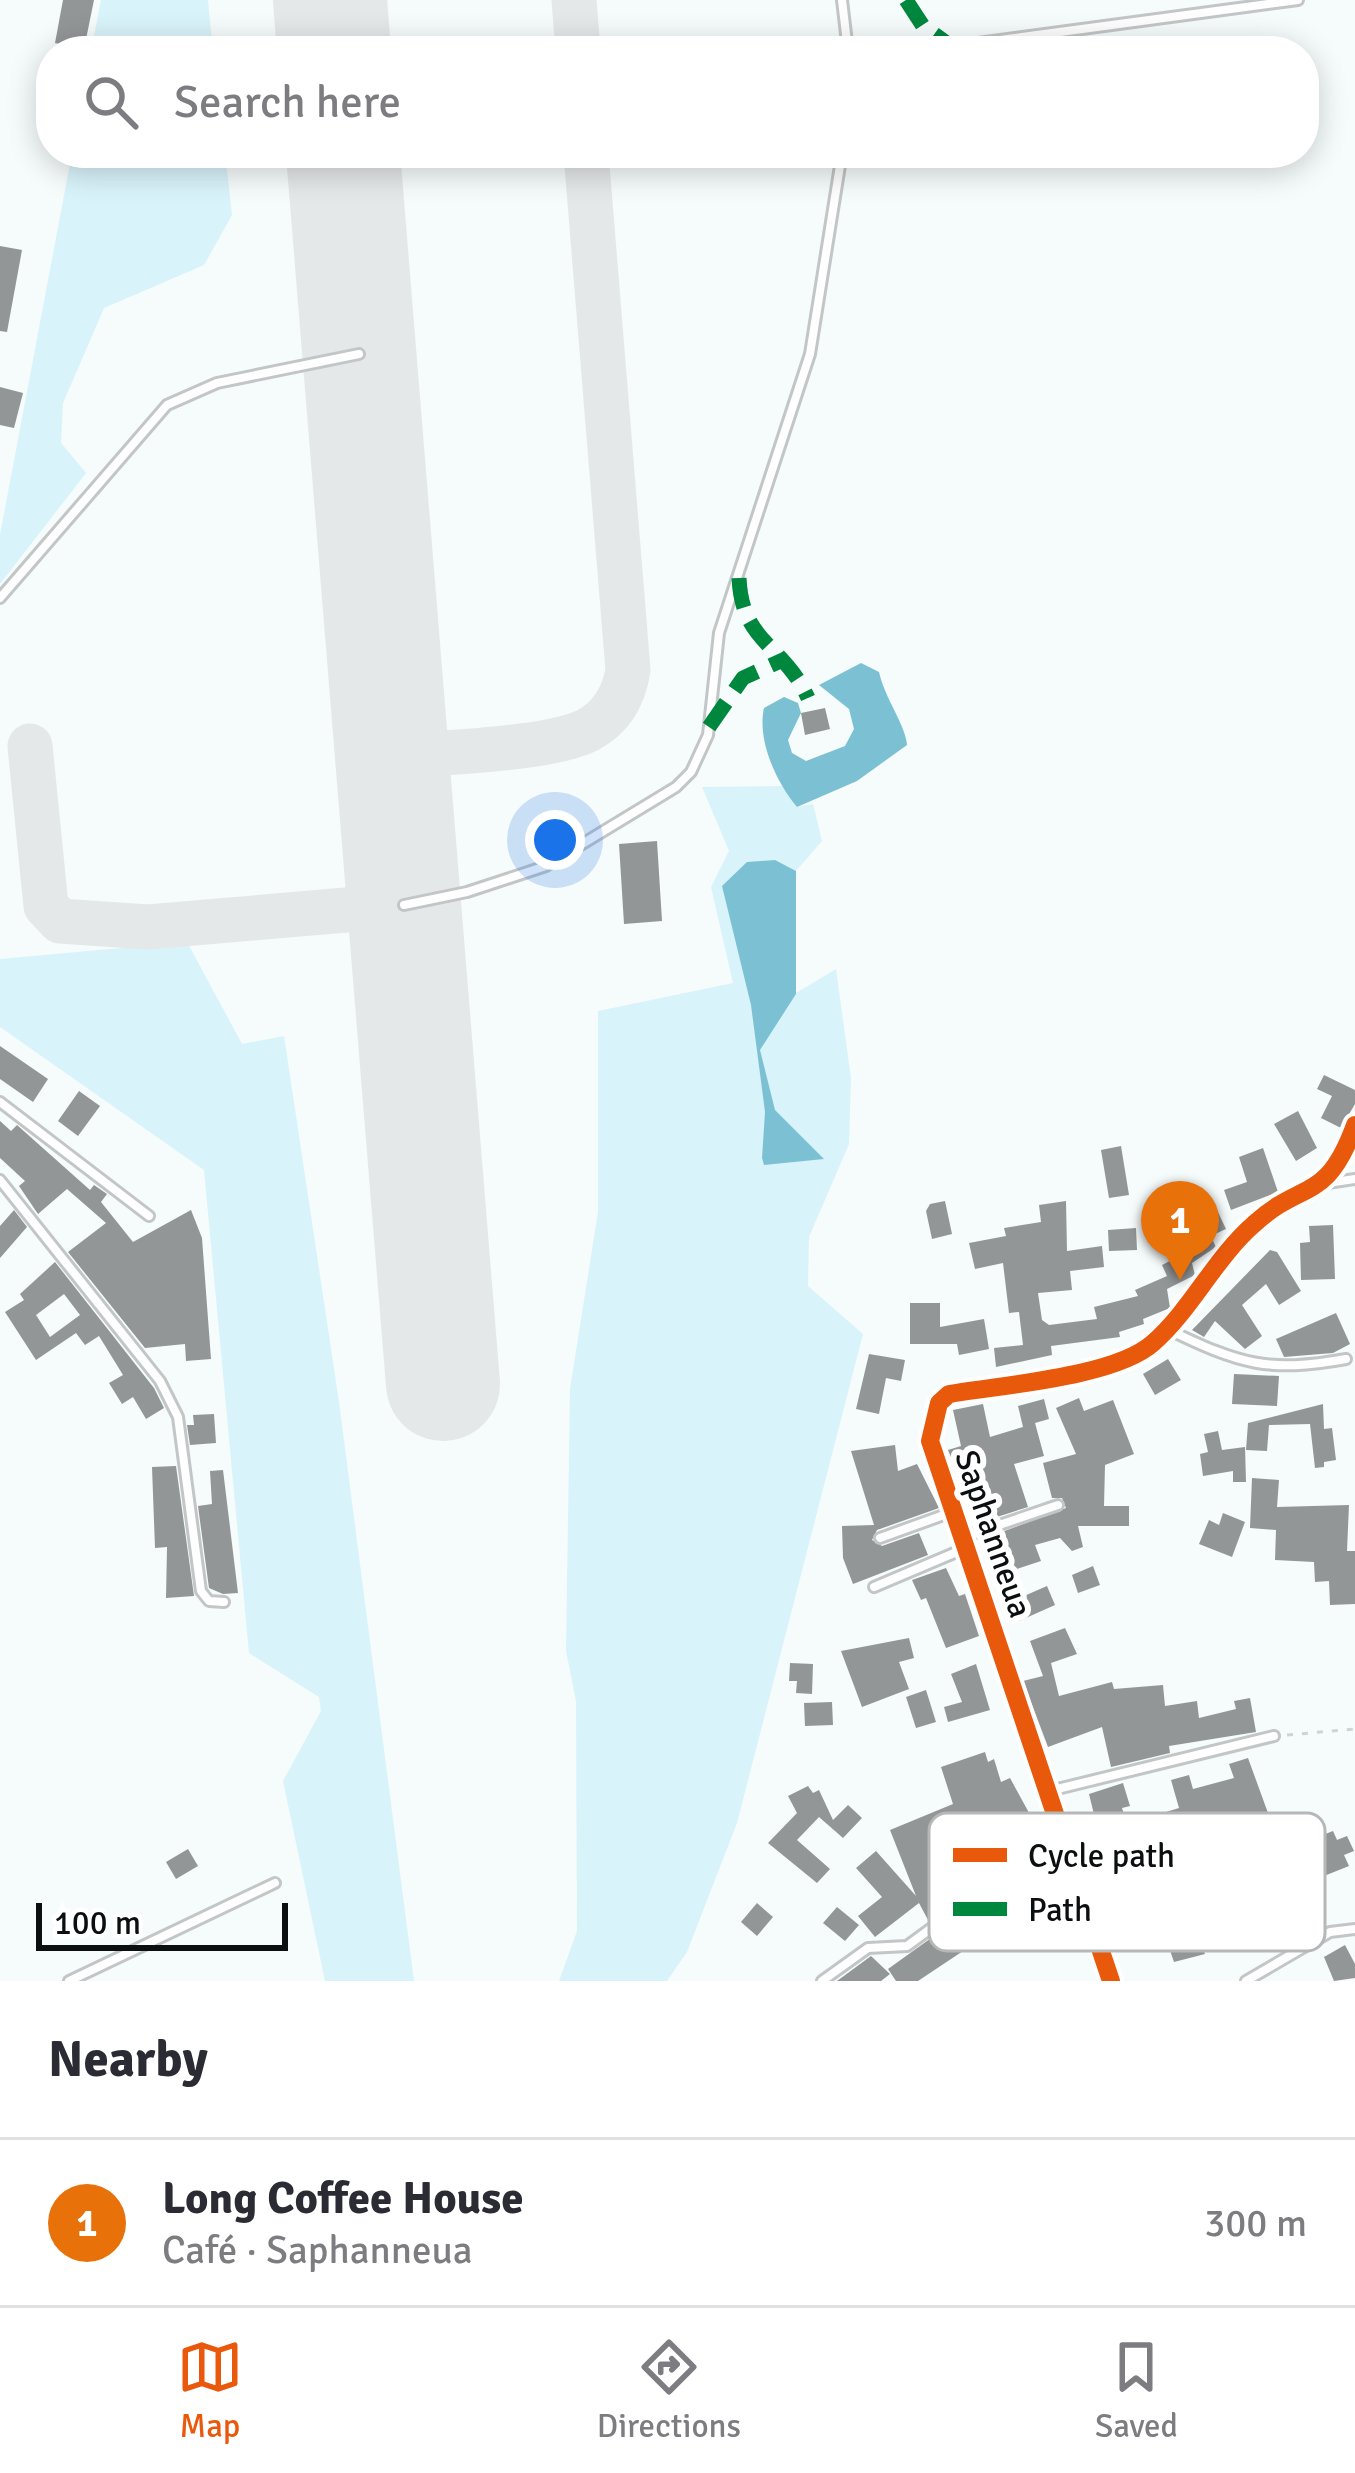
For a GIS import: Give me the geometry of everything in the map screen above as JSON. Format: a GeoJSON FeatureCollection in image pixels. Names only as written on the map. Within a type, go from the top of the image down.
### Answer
{"type":"FeatureCollection","features":[{"type":"Feature","properties":{"kind":"street","name":"Saphanneua"},"geometry":{"type":"LineString","coordinates":[[1055,1813],[930,1441],[939,1403],[949,1394],[1102,1365],[1148,1348],[1259,1219],[1319,1184],[1341,1162],[1355,1125]]}},
{"type":"Feature","properties":{"kind":"street","name":"Saphanneua"},"geometry":{"type":"LineString","coordinates":[[1101,1951],[1111,1981]]}},
{"type":"Feature","properties":{"kind":"lane"},"geometry":{"type":"LineString","coordinates":[[842,0],[846,36]]}},
{"type":"Feature","properties":{"kind":"lane"},"geometry":{"type":"LineString","coordinates":[[1030,36],[1298,0]]}},
{"type":"Feature","properties":{"kind":"lane"},"geometry":{"type":"LineString","coordinates":[[404,905],[467,892],[546,866],[676,787],[691,772],[708,735],[719,633],[810,354],[840,168]]}},
{"type":"Feature","properties":{"kind":"lane"},"geometry":{"type":"LineString","coordinates":[[0,598],[167,405],[217,383],[359,354]]}},
{"type":"Feature","properties":{"kind":"lane"},"geometry":{"type":"LineString","coordinates":[[0,1102],[149,1216]]}},
{"type":"Feature","properties":{"kind":"lane"},"geometry":{"type":"LineString","coordinates":[[1319,1184],[1355,1179]]}},
{"type":"Feature","properties":{"kind":"lane"},"geometry":{"type":"LineString","coordinates":[[0,1180],[160,1381],[178,1417],[201,1591],[209,1601],[224,1602]]}},
{"type":"Feature","properties":{"kind":"lane"},"geometry":{"type":"LineString","coordinates":[[1167,1330],[1228,1358],[1288,1369],[1346,1359]]}},
{"type":"Feature","properties":{"kind":"lane"},"geometry":{"type":"LineString","coordinates":[[874,1587],[1058,1505]]}},
{"type":"Feature","properties":{"kind":"lane"},"geometry":{"type":"LineString","coordinates":[[880,1538],[954,1511]]}},
{"type":"Feature","properties":{"kind":"lane"},"geometry":{"type":"LineString","coordinates":[[1048,1791],[1274,1736]]}},
{"type":"Feature","properties":{"kind":"lane"},"geometry":{"type":"LineString","coordinates":[[69,1981],[275,1883]]}},
{"type":"Feature","properties":{"kind":"lane"},"geometry":{"type":"LineString","coordinates":[[1325,1935],[1355,1929]]}},
{"type":"Feature","properties":{"kind":"lane"},"geometry":{"type":"LineString","coordinates":[[822,1981],[868,1948],[908,1946],[929,1931]]}},
{"type":"Feature","properties":{"kind":"lane"},"geometry":{"type":"LineString","coordinates":[[1246,1981],[1297,1951]]}},
{"type":"Feature","properties":{"kind":"path"},"geometry":{"type":"LineString","coordinates":[[1274,1736],[1355,1729]]}},
{"type":"Feature","properties":{"kind":"shaded area"},"geometry":{"type":"Polygon","coordinates":[[[101,0],[208,0],[212,36],[94,36],[101,0]]]}},
{"type":"Feature","properties":{"kind":"shaded area"},"geometry":{"type":"Polygon","coordinates":[[[69,168],[227,168],[232,215],[204,265],[104,308],[63,403],[61,443],[86,473],[0,584],[0,535],[69,168]]]}},
{"type":"Feature","properties":{"kind":"shaded area"},"geometry":{"type":"Polygon","coordinates":[[[785,786],[797,807],[813,804],[822,841],[796,871],[796,993],[836,969],[851,1078],[849,1144],[809,1237],[808,1286],[863,1334],[737,1823],[687,1952],[667,1981],[559,1981],[577,1931],[576,1701],[566,1651],[570,1389],[598,1212],[598,1011],[733,983],[711,887],[729,851],[702,787],[785,786]]]}},
{"type":"Feature","properties":{"kind":"shaded area"},"geometry":{"type":"Polygon","coordinates":[[[187,942],[242,1044],[284,1036],[339,1402],[414,1981],[325,1981],[283,1781],[321,1711],[319,1697],[249,1653],[204,1170],[0,1027],[0,959],[187,942]]]}},
{"type":"Feature","properties":{"kind":"water"},"geometry":{"type":"Polygon","coordinates":[[[861,663],[879,672],[907,745],[857,781],[797,807],[770,760],[763,733],[764,708],[784,697],[798,703],[801,713],[788,740],[792,753],[806,761],[845,746],[854,729],[849,709],[819,685],[861,663]]]}},
{"type":"Feature","properties":{"kind":"water"},"geometry":{"type":"Polygon","coordinates":[[[775,860],[796,871],[796,994],[760,1050],[775,1110],[824,1159],[764,1165],[765,1112],[751,1005],[722,886],[747,862],[775,860]]]}},
{"type":"Feature","properties":{"kind":"building"},"geometry":{"type":"Polygon","coordinates":[[[63,0],[94,0],[87,36],[56,36],[63,0]]]}},
{"type":"Feature","properties":{"kind":"building"},"geometry":{"type":"Polygon","coordinates":[[[0,246],[22,250],[7,332],[0,331],[0,246]]]}},
{"type":"Feature","properties":{"kind":"building"},"geometry":{"type":"Polygon","coordinates":[[[0,387],[23,393],[14,428],[0,425],[0,387]]]}},
{"type":"Feature","properties":{"kind":"building"},"geometry":{"type":"Polygon","coordinates":[[[825,708],[830,729],[805,735],[801,713],[825,708]]]}},
{"type":"Feature","properties":{"kind":"building"},"geometry":{"type":"Polygon","coordinates":[[[657,841],[662,921],[624,924],[619,844],[657,841]]]}},
{"type":"Feature","properties":{"kind":"building"},"geometry":{"type":"Polygon","coordinates":[[[0,1046],[48,1079],[33,1102],[0,1079],[0,1046]]]}},
{"type":"Feature","properties":{"kind":"building"},"geometry":{"type":"Polygon","coordinates":[[[1324,1075],[1355,1090],[1355,1104],[1341,1128],[1321,1118],[1332,1096],[1317,1089],[1324,1075]]]}},
{"type":"Feature","properties":{"kind":"building"},"geometry":{"type":"Polygon","coordinates":[[[79,1091],[100,1106],[78,1136],[58,1121],[79,1091]]]}},
{"type":"Feature","properties":{"kind":"building"},"geometry":{"type":"Polygon","coordinates":[[[1298,1111],[1317,1148],[1296,1161],[1274,1124],[1298,1111]]]}},
{"type":"Feature","properties":{"kind":"building"},"geometry":{"type":"Polygon","coordinates":[[[0,1121],[11,1131],[17,1125],[90,1190],[94,1185],[107,1194],[101,1202],[133,1242],[191,1210],[202,1238],[211,1359],[186,1361],[185,1344],[145,1348],[68,1252],[106,1223],[67,1189],[38,1214],[19,1186],[25,1181],[0,1158],[0,1121]]]}},
{"type":"Feature","properties":{"kind":"building"},"geometry":{"type":"Polygon","coordinates":[[[1121,1146],[1129,1195],[1109,1198],[1101,1150],[1121,1146]]]}},
{"type":"Feature","properties":{"kind":"building"},"geometry":{"type":"Polygon","coordinates":[[[1263,1148],[1278,1192],[1231,1210],[1224,1190],[1247,1182],[1239,1157],[1263,1148]]]}},
{"type":"Feature","properties":{"kind":"building"},"geometry":{"type":"Polygon","coordinates":[[[945,1201],[952,1234],[932,1239],[926,1211],[930,1204],[945,1201]]]}},
{"type":"Feature","properties":{"kind":"building"},"geometry":{"type":"Polygon","coordinates":[[[1066,1201],[1067,1251],[1102,1246],[1104,1267],[1070,1271],[1072,1290],[1038,1293],[1042,1320],[1049,1325],[1097,1319],[1094,1307],[1138,1296],[1135,1290],[1167,1276],[1162,1265],[1189,1251],[1176,1228],[1191,1219],[1216,1208],[1226,1229],[1202,1240],[1212,1239],[1216,1247],[1192,1263],[1195,1275],[1167,1289],[1170,1308],[1143,1319],[1144,1324],[1119,1332],[1120,1337],[1051,1346],[1052,1355],[996,1367],[994,1348],[1023,1345],[1019,1312],[1009,1313],[1003,1263],[975,1269],[969,1243],[1006,1236],[1004,1228],[1041,1222],[1039,1205],[1066,1201]]]}},
{"type":"Feature","properties":{"kind":"building"},"geometry":{"type":"Polygon","coordinates":[[[14,1210],[27,1227],[0,1258],[0,1226],[14,1210]]]}},
{"type":"Feature","properties":{"kind":"building"},"geometry":{"type":"Polygon","coordinates":[[[1333,1225],[1335,1279],[1301,1280],[1300,1243],[1310,1242],[1309,1226],[1333,1225]]]}},
{"type":"Feature","properties":{"kind":"building"},"geometry":{"type":"Polygon","coordinates":[[[1136,1228],[1137,1250],[1109,1251],[1108,1230],[1136,1228]]]}},
{"type":"Feature","properties":{"kind":"building"},"geometry":{"type":"Polygon","coordinates":[[[1270,1250],[1277,1252],[1301,1291],[1279,1305],[1266,1284],[1242,1305],[1262,1336],[1245,1349],[1215,1321],[1204,1337],[1192,1330],[1270,1250]]]}},
{"type":"Feature","properties":{"kind":"building"},"geometry":{"type":"Polygon","coordinates":[[[55,1262],[154,1388],[164,1408],[146,1419],[133,1397],[122,1404],[109,1383],[123,1375],[99,1336],[85,1345],[76,1333],[36,1360],[5,1312],[24,1300],[20,1294],[55,1262]],[[64,1294],[36,1315],[50,1337],[80,1315],[64,1294]]]}},
{"type":"Feature","properties":{"kind":"building"},"geometry":{"type":"Polygon","coordinates":[[[910,1303],[940,1303],[940,1327],[984,1319],[989,1349],[959,1355],[957,1344],[910,1344],[910,1303]]]}},
{"type":"Feature","properties":{"kind":"building"},"geometry":{"type":"Polygon","coordinates":[[[1336,1313],[1350,1344],[1333,1353],[1284,1357],[1276,1339],[1336,1313]]]}},
{"type":"Feature","properties":{"kind":"building"},"geometry":{"type":"Polygon","coordinates":[[[869,1354],[905,1360],[901,1381],[886,1378],[879,1414],[856,1409],[869,1354]]]}},
{"type":"Feature","properties":{"kind":"building"},"geometry":{"type":"Polygon","coordinates":[[[1168,1359],[1181,1380],[1155,1395],[1143,1374],[1168,1359]]]}},
{"type":"Feature","properties":{"kind":"building"},"geometry":{"type":"Polygon","coordinates":[[[1234,1374],[1279,1376],[1277,1406],[1232,1404],[1234,1374]]]}},
{"type":"Feature","properties":{"kind":"building"},"geometry":{"type":"Polygon","coordinates":[[[1079,1398],[1084,1411],[1113,1400],[1134,1454],[1105,1465],[1104,1506],[1129,1506],[1129,1526],[1078,1526],[1083,1547],[1072,1551],[1060,1538],[1035,1545],[1041,1561],[996,1576],[983,1539],[1066,1508],[1062,1498],[1052,1498],[1043,1463],[1076,1454],[1056,1408],[1079,1398]]]}},
{"type":"Feature","properties":{"kind":"building"},"geometry":{"type":"Polygon","coordinates":[[[1044,1399],[1049,1419],[1035,1423],[1044,1456],[1014,1464],[1028,1507],[978,1523],[948,1450],[961,1446],[953,1410],[983,1404],[990,1437],[1023,1427],[1018,1406],[1044,1399]]]}},
{"type":"Feature","properties":{"kind":"building"},"geometry":{"type":"Polygon","coordinates":[[[1323,1404],[1324,1429],[1332,1428],[1336,1460],[1315,1468],[1310,1424],[1269,1425],[1267,1451],[1246,1450],[1248,1423],[1323,1404]]]}},
{"type":"Feature","properties":{"kind":"building"},"geometry":{"type":"Polygon","coordinates":[[[214,1414],[216,1443],[190,1445],[187,1425],[194,1425],[193,1415],[214,1414]]]}},
{"type":"Feature","properties":{"kind":"building"},"geometry":{"type":"Polygon","coordinates":[[[1218,1431],[1222,1450],[1245,1447],[1246,1482],[1233,1482],[1233,1471],[1203,1476],[1200,1454],[1208,1452],[1204,1434],[1218,1431]]]}},
{"type":"Feature","properties":{"kind":"building"},"geometry":{"type":"Polygon","coordinates":[[[895,1445],[898,1471],[917,1464],[939,1508],[877,1530],[872,1540],[882,1546],[919,1533],[928,1555],[853,1584],[843,1558],[842,1526],[874,1525],[851,1451],[895,1445]]]}},
{"type":"Feature","properties":{"kind":"building"},"geometry":{"type":"Polygon","coordinates":[[[176,1466],[194,1596],[166,1598],[167,1547],[155,1548],[152,1467],[176,1466]]]}},
{"type":"Feature","properties":{"kind":"building"},"geometry":{"type":"Polygon","coordinates":[[[223,1470],[238,1593],[223,1594],[209,1588],[198,1506],[212,1504],[210,1471],[223,1470]]]}},
{"type":"Feature","properties":{"kind":"building"},"geometry":{"type":"Polygon","coordinates":[[[1252,1478],[1279,1480],[1277,1507],[1349,1505],[1347,1551],[1355,1551],[1355,1604],[1330,1605],[1329,1581],[1315,1582],[1314,1562],[1275,1560],[1276,1530],[1250,1528],[1252,1478]]]}},
{"type":"Feature","properties":{"kind":"building"},"geometry":{"type":"Polygon","coordinates":[[[1223,1513],[1245,1522],[1232,1557],[1199,1544],[1209,1520],[1219,1525],[1223,1513]]]}},
{"type":"Feature","properties":{"kind":"building"},"geometry":{"type":"Polygon","coordinates":[[[1093,1566],[1100,1585],[1078,1593],[1072,1575],[1093,1566]]]}},
{"type":"Feature","properties":{"kind":"building"},"geometry":{"type":"Polygon","coordinates":[[[946,1568],[959,1596],[965,1594],[979,1636],[946,1648],[926,1598],[921,1600],[912,1580],[946,1568]]]}},
{"type":"Feature","properties":{"kind":"building"},"geometry":{"type":"Polygon","coordinates":[[[1047,1586],[1055,1605],[1019,1621],[1010,1602],[1047,1586]]]}},
{"type":"Feature","properties":{"kind":"building"},"geometry":{"type":"Polygon","coordinates":[[[1065,1628],[1077,1654],[1051,1663],[1059,1696],[1112,1682],[1114,1689],[1163,1685],[1165,1706],[1197,1701],[1199,1718],[1236,1709],[1234,1701],[1250,1698],[1256,1732],[1169,1746],[1170,1753],[1111,1767],[1102,1727],[1048,1747],[1023,1681],[1043,1676],[1030,1641],[1065,1628]]]}},
{"type":"Feature","properties":{"kind":"building"},"geometry":{"type":"Polygon","coordinates":[[[909,1638],[914,1658],[899,1662],[909,1689],[862,1707],[841,1651],[909,1638]]]}},
{"type":"Feature","properties":{"kind":"building"},"geometry":{"type":"Polygon","coordinates":[[[790,1663],[813,1664],[812,1694],[796,1693],[797,1681],[789,1681],[790,1663]]]}},
{"type":"Feature","properties":{"kind":"building"},"geometry":{"type":"Polygon","coordinates":[[[976,1664],[990,1710],[948,1722],[944,1707],[962,1702],[951,1674],[976,1664]]]}},
{"type":"Feature","properties":{"kind":"building"},"geometry":{"type":"Polygon","coordinates":[[[926,1690],[936,1722],[916,1728],[906,1697],[926,1690]]]}},
{"type":"Feature","properties":{"kind":"building"},"geometry":{"type":"Polygon","coordinates":[[[832,1702],[833,1725],[805,1726],[804,1703],[832,1702]]]}},
{"type":"Feature","properties":{"kind":"building"},"geometry":{"type":"Polygon","coordinates":[[[985,1752],[988,1762],[994,1759],[1001,1782],[1010,1778],[1029,1813],[931,1813],[953,1804],[941,1767],[985,1752]]]}},
{"type":"Feature","properties":{"kind":"building"},"geometry":{"type":"Polygon","coordinates":[[[1248,1758],[1268,1813],[1166,1813],[1179,1808],[1171,1780],[1189,1775],[1193,1789],[1234,1778],[1229,1764],[1248,1758]]]}},
{"type":"Feature","properties":{"kind":"building"},"geometry":{"type":"Polygon","coordinates":[[[1123,1783],[1130,1806],[1122,1808],[1124,1813],[1094,1813],[1089,1794],[1123,1783]]]}},
{"type":"Feature","properties":{"kind":"building"},"geometry":{"type":"Polygon","coordinates":[[[808,1786],[813,1793],[819,1790],[833,1820],[848,1805],[862,1818],[843,1838],[819,1817],[797,1840],[830,1869],[817,1883],[768,1843],[797,1813],[788,1796],[808,1786]]]}},
{"type":"Feature","properties":{"kind":"building"},"geometry":{"type":"Polygon","coordinates":[[[929,1814],[929,1919],[919,1903],[875,1937],[858,1916],[882,1897],[856,1868],[876,1851],[916,1896],[890,1830],[929,1814]]]}},
{"type":"Feature","properties":{"kind":"building"},"geometry":{"type":"Polygon","coordinates":[[[1333,1831],[1337,1840],[1347,1836],[1354,1851],[1344,1855],[1349,1866],[1325,1876],[1325,1834],[1333,1831]]]}},
{"type":"Feature","properties":{"kind":"building"},"geometry":{"type":"Polygon","coordinates":[[[188,1849],[198,1866],[176,1879],[166,1862],[188,1849]]]}},
{"type":"Feature","properties":{"kind":"building"},"geometry":{"type":"Polygon","coordinates":[[[757,1903],[773,1917],[757,1936],[741,1922],[757,1903]]]}},
{"type":"Feature","properties":{"kind":"building"},"geometry":{"type":"Polygon","coordinates":[[[837,1907],[859,1925],[845,1941],[823,1923],[837,1907]]]}},
{"type":"Feature","properties":{"kind":"building"},"geometry":{"type":"Polygon","coordinates":[[[929,1940],[929,1951],[963,1951],[918,1981],[896,1981],[888,1969],[929,1940]]]}},
{"type":"Feature","properties":{"kind":"building"},"geometry":{"type":"Polygon","coordinates":[[[1345,1945],[1355,1964],[1355,1978],[1334,1981],[1324,1957],[1345,1945]]]}},
{"type":"Feature","properties":{"kind":"building"},"geometry":{"type":"Polygon","coordinates":[[[1170,1951],[1205,1954],[1174,1962],[1170,1951]]]}},
{"type":"Feature","properties":{"kind":"building"},"geometry":{"type":"Polygon","coordinates":[[[871,1956],[890,1974],[881,1981],[837,1981],[871,1956]]]}},
{"type":"Feature","properties":{"kind":"taxiway"},"geometry":{"type":"LineString","coordinates":[[574,0],[577,36]]}},
{"type":"Feature","properties":{"kind":"taxiway"},"geometry":{"type":"LineString","coordinates":[[392,757],[570,737],[604,719],[623,688],[628,670],[587,168]]}},
{"type":"Feature","properties":{"kind":"taxiway"},"geometry":{"type":"LineString","coordinates":[[30,746],[46,906],[60,921],[148,927],[404,905]]}},
{"type":"Feature","properties":{"kind":"runway"},"geometry":{"type":"LineString","coordinates":[[330,0],[333,36]]}},
{"type":"Feature","properties":{"kind":"runway"},"geometry":{"type":"LineString","coordinates":[[344,168],[443,1384]]}},
{"type":"Feature","properties":{"kind":"marked path"},"geometry":{"type":"LineString","coordinates":[[906,0],[923,26],[937,36]]}},
{"type":"Feature","properties":{"kind":"marked path"},"geometry":{"type":"LineString","coordinates":[[739,578],[748,617],[808,698]]}},
{"type":"Feature","properties":{"kind":"marked path"},"geometry":{"type":"LineString","coordinates":[[709,727],[743,678],[785,659]]}},
{"type":"Feature","properties":{"kind":"cycle path"},"geometry":{"type":"LineString","coordinates":[[1055,1813],[930,1441],[939,1403],[949,1394],[1085,1372],[1135,1355],[1153,1343],[1254,1224],[1323,1179],[1355,1125]]}},
{"type":"Feature","properties":{"kind":"cycle path"},"geometry":{"type":"LineString","coordinates":[[1101,1951],[1111,1981]]}},
{"type":"Feature","properties":{"kind":"place","name":"Long Coffee House"},"geometry":{"type":"Point","coordinates":[1180,1280]}}]}
